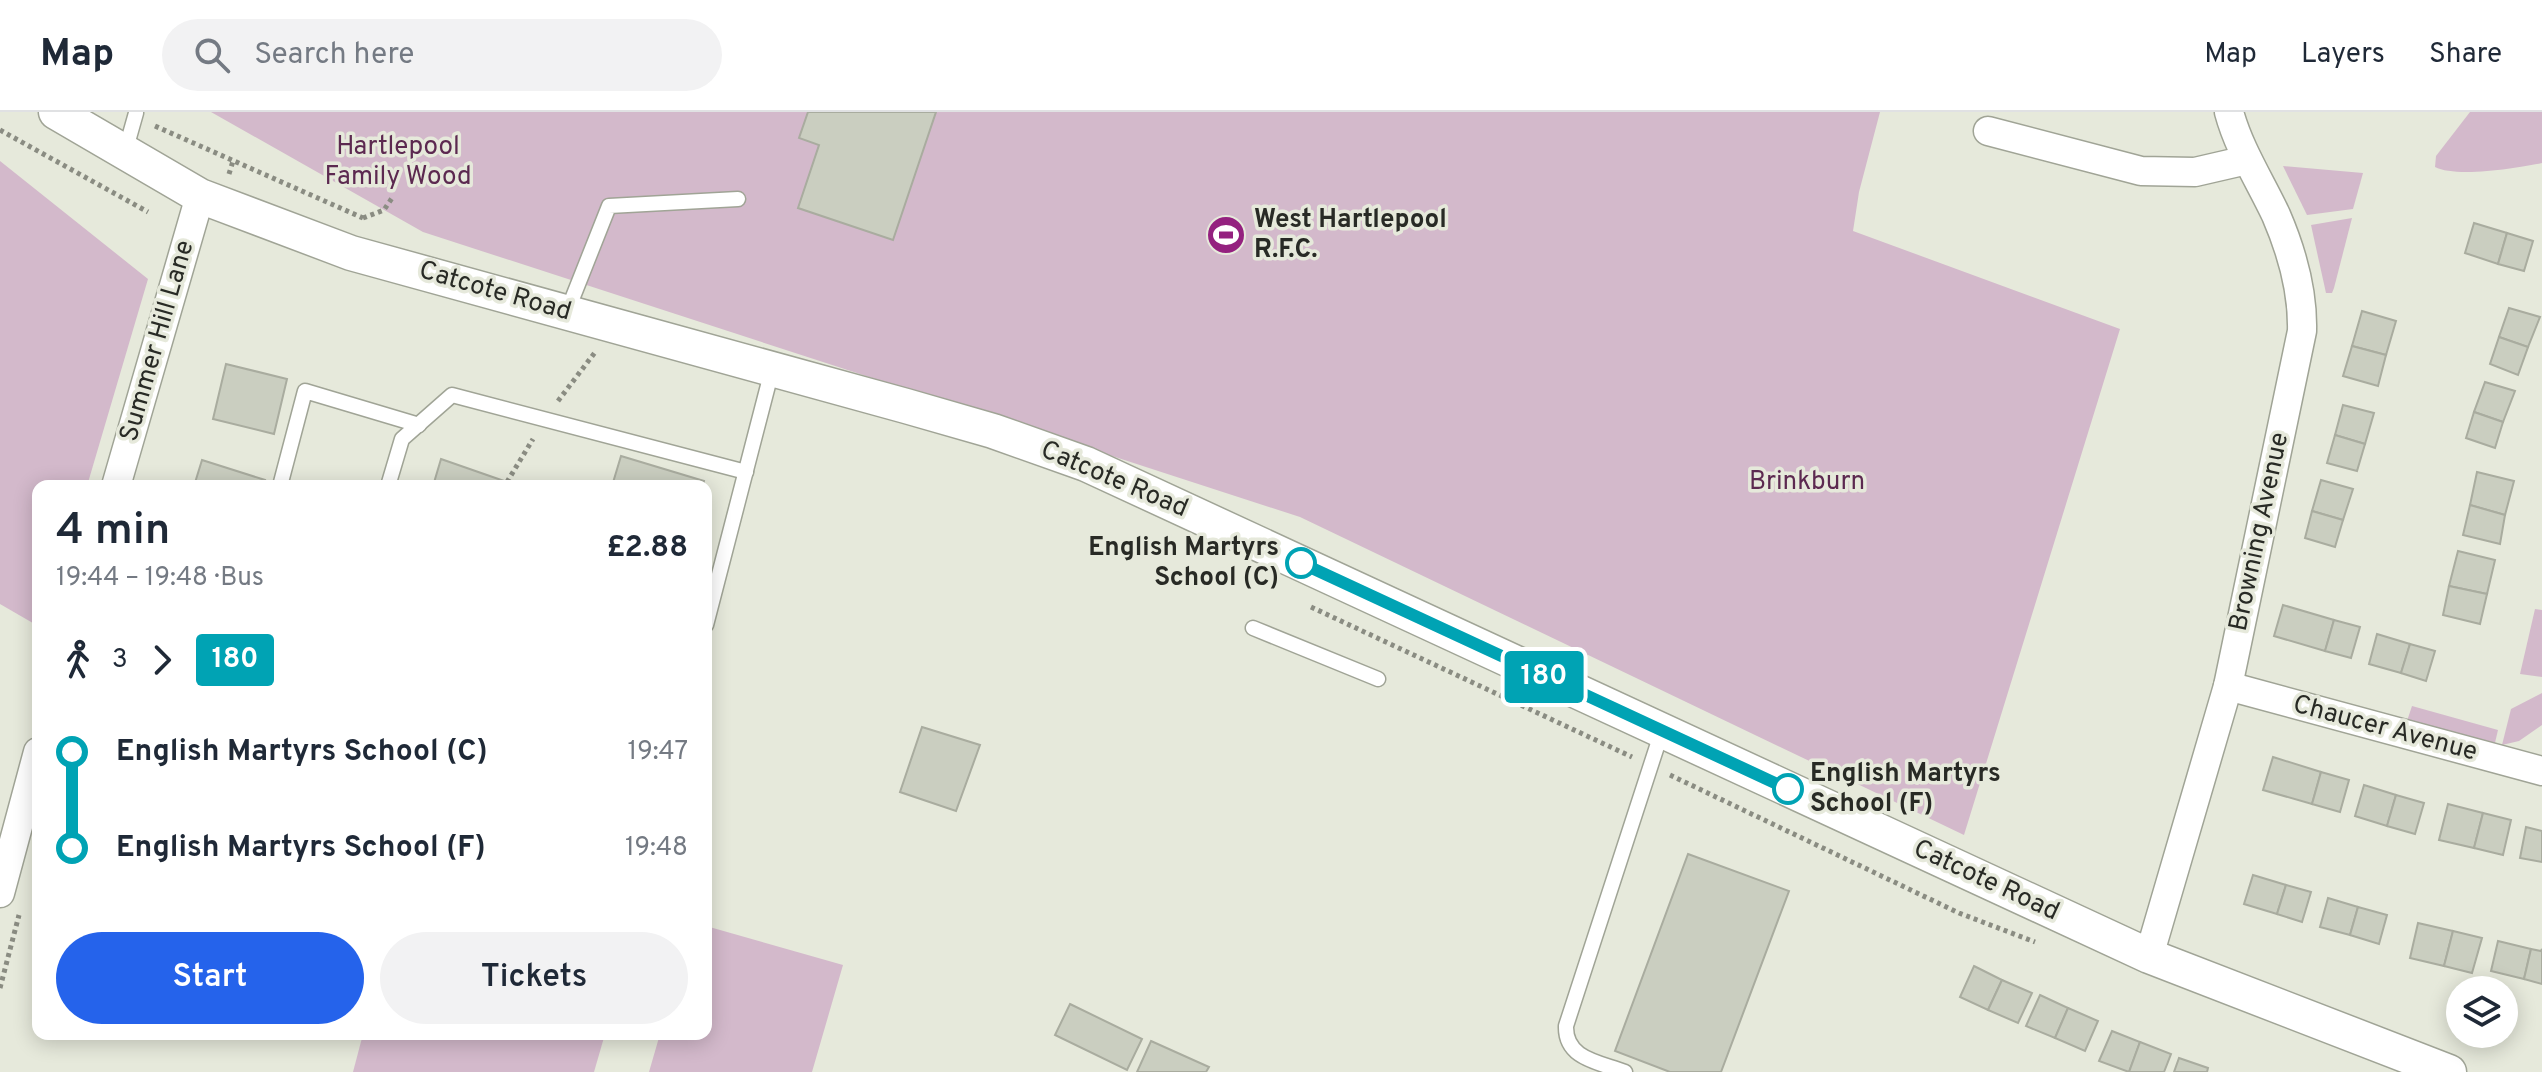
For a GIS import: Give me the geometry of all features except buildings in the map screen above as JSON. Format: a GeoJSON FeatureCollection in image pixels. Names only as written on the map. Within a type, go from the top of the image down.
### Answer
{"type":"FeatureCollection","features":[{"type":"Feature","properties":{"kind":"street","name":"Catcote Road"},"geometry":{"type":"LineString","coordinates":[[56,112],[200,196],[351,253],[993,431],[1086,464],[2149,956],[2449,1072]]}},
{"type":"Feature","properties":{"kind":"street","name":"Browning Avenue"},"geometry":{"type":"LineString","coordinates":[[2149,956],[2228,686],[2302,331],[2303,304],[2287,245],[2247,160],[2229,112]]}},
{"type":"Feature","properties":{"kind":"street"},"geometry":{"type":"LineString","coordinates":[[1988,131],[2141,171],[2195,172],[2247,160]]}},
{"type":"Feature","properties":{"kind":"street","name":"Summer Hill Lane"},"geometry":{"type":"LineString","coordinates":[[118,480],[200,196]]}},
{"type":"Feature","properties":{"kind":"street","name":"Chaucer Avenue"},"geometry":{"type":"LineString","coordinates":[[2228,686],[2542,771]]}},
{"type":"Feature","properties":{"kind":"street"},"geometry":{"type":"LineString","coordinates":[[0,893],[32,774]]}},
{"type":"Feature","properties":{"kind":"lane"},"geometry":{"type":"LineString","coordinates":[[125,152],[136,113]]}},
{"type":"Feature","properties":{"kind":"lane"},"geometry":{"type":"LineString","coordinates":[[567,312],[609,206],[738,199]]}},
{"type":"Feature","properties":{"kind":"lane"},"geometry":{"type":"LineString","coordinates":[[712,602],[772,369]]}},
{"type":"Feature","properties":{"kind":"lane"},"geometry":{"type":"LineString","coordinates":[[282,480],[305,391],[419,425]]}},
{"type":"Feature","properties":{"kind":"lane"},"geometry":{"type":"LineString","coordinates":[[390,480],[402,439],[452,395],[746,472]]}},
{"type":"Feature","properties":{"kind":"lane"},"geometry":{"type":"LineString","coordinates":[[1253,628],[1378,679]]}},
{"type":"Feature","properties":{"kind":"lane"},"geometry":{"type":"LineString","coordinates":[[1625,1072],[1583,1057],[1573,1050],[1566,1041],[1566,1026],[1662,731]]}},
{"type":"Feature","properties":{"kind":"path"},"geometry":{"type":"LineString","coordinates":[[156,126],[363,218],[384,210],[392,198]]}},
{"type":"Feature","properties":{"kind":"path"},"geometry":{"type":"LineString","coordinates":[[0,130],[148,212]]}},
{"type":"Feature","properties":{"kind":"green space","name":"Brinkburn"},"geometry":{"type":"Polygon","coordinates":[[[211,112],[1880,112],[1859,192],[1853,231],[2120,329],[1964,835],[1300,517],[423,232],[211,112]]]}},
{"type":"Feature","properties":{"kind":"green space"},"geometry":{"type":"Polygon","coordinates":[[[2470,112],[2542,112],[2542,163],[2472,172],[2435,167],[2436,156],[2470,112]]]}},
{"type":"Feature","properties":{"kind":"green space"},"geometry":{"type":"Polygon","coordinates":[[[0,161],[148,279],[89,480],[32,480],[32,623],[0,604],[0,161]]]}},
{"type":"Feature","properties":{"kind":"green space"},"geometry":{"type":"Polygon","coordinates":[[[2283,166],[2363,173],[2353,209],[2307,215],[2283,166]]]}},
{"type":"Feature","properties":{"kind":"green space"},"geometry":{"type":"Polygon","coordinates":[[[2352,218],[2334,288],[2332,293],[2326,293],[2311,225],[2352,218]]]}},
{"type":"Feature","properties":{"kind":"green space"},"geometry":{"type":"Polygon","coordinates":[[[2535,609],[2542,610],[2542,677],[2520,674],[2535,609]]]}},
{"type":"Feature","properties":{"kind":"green space"},"geometry":{"type":"Polygon","coordinates":[[[2542,693],[2542,725],[2519,741],[2502,745],[2511,709],[2542,693]]]}},
{"type":"Feature","properties":{"kind":"green space"},"geometry":{"type":"Polygon","coordinates":[[[2412,706],[2498,730],[2494,747],[2407,721],[2412,706]]]}},
{"type":"Feature","properties":{"kind":"green space"},"geometry":{"type":"Polygon","coordinates":[[[712,928],[843,965],[812,1072],[649,1072],[658,1040],[712,1040],[712,928]]]}},
{"type":"Feature","properties":{"kind":"green space"},"geometry":{"type":"Polygon","coordinates":[[[361,1040],[603,1040],[594,1072],[353,1072],[361,1040]]]}},
{"type":"Feature","properties":{"kind":"bus line","name":"180"},"geometry":{"type":"LineString","coordinates":[[1301,563],[1788,789]]}},
{"type":"Feature","properties":{"kind":"place","name":"West Hartlepool R.F.C."},"geometry":{"type":"Point","coordinates":[1226,235]}},
{"type":"Feature","properties":{"kind":"place","name":"English Martyrs School (C)"},"geometry":{"type":"Point","coordinates":[1301,563]}},
{"type":"Feature","properties":{"kind":"place","name":"English Martyrs School (F)"},"geometry":{"type":"Point","coordinates":[1788,789]}},
{"type":"Feature","properties":{"kind":"park label","name":"Hartlepool Family Wood"},"geometry":{"type":"Point","coordinates":[398,162]}}]}
